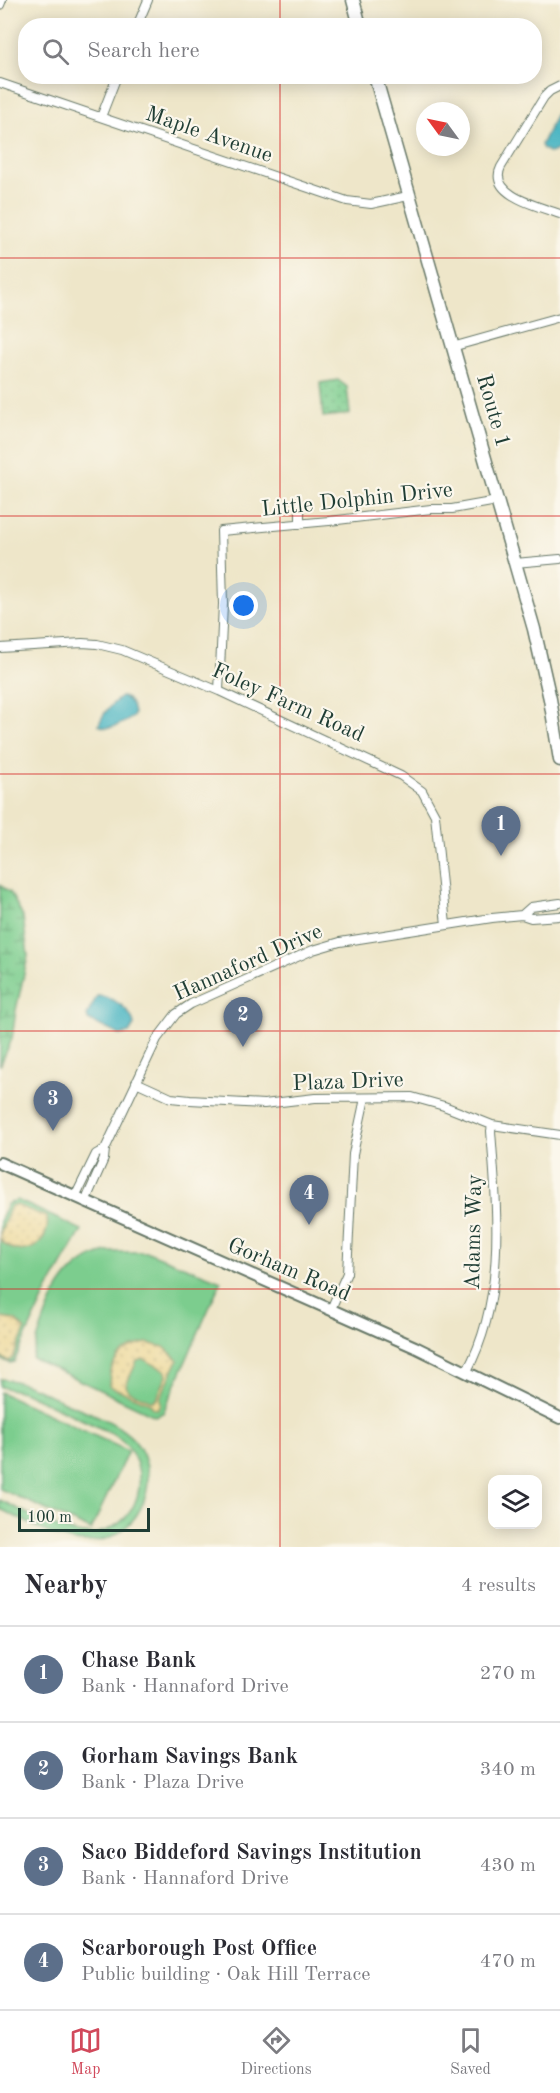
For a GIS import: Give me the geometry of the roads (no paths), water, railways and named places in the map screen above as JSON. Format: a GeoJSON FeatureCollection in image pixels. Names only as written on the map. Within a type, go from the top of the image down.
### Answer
{"type":"FeatureCollection","features":[{"type":"Feature","properties":{"kind":"main road"},"geometry":{"type":"LineString","coordinates":[[352,0],[358,18]]}},
{"type":"Feature","properties":{"kind":"main road","name":"Route 1"},"geometry":{"type":"LineString","coordinates":[[377,84],[543,664],[560,760]]}},
{"type":"Feature","properties":{"kind":"main road","name":"Gorham Road"},"geometry":{"type":"LineString","coordinates":[[0,1163],[331,1309],[467,1371],[560,1418]]}},
{"type":"Feature","properties":{"kind":"street"},"geometry":{"type":"LineString","coordinates":[[0,4],[2,0]]}},
{"type":"Feature","properties":{"kind":"street"},"geometry":{"type":"LineString","coordinates":[[140,18],[148,0]]}},
{"type":"Feature","properties":{"kind":"street","name":"Maple Avenue"},"geometry":{"type":"LineString","coordinates":[[0,83],[347,201],[371,204],[408,196]]}},
{"type":"Feature","properties":{"kind":"street"},"geometry":{"type":"LineString","coordinates":[[101,117],[114,84]]}},
{"type":"Feature","properties":{"kind":"street"},"geometry":{"type":"LineString","coordinates":[[560,86],[544,97],[501,167],[498,179],[501,187],[508,193],[560,214]]}},
{"type":"Feature","properties":{"kind":"street"},"geometry":{"type":"LineString","coordinates":[[452,347],[560,316]]}},
{"type":"Feature","properties":{"kind":"street","name":"Little Dolphin Drive"},"geometry":{"type":"LineString","coordinates":[[219,691],[223,604],[221,531],[431,509],[452,509],[497,501]]}},
{"type":"Feature","properties":{"kind":"street"},"geometry":{"type":"LineString","coordinates":[[300,504],[300,524]]}},
{"type":"Feature","properties":{"kind":"street"},"geometry":{"type":"LineString","coordinates":[[515,563],[560,559]]}},
{"type":"Feature","properties":{"kind":"street","name":"Foley Farm Road"},"geometry":{"type":"LineString","coordinates":[[0,648],[63,643],[102,645],[122,650],[219,691],[388,768],[407,779],[422,791],[430,803],[437,822],[446,925]]}},
{"type":"Feature","properties":{"kind":"street","name":"Hannaford Drive"},"geometry":{"type":"LineString","coordinates":[[522,915],[531,907],[560,903]]}},
{"type":"Feature","properties":{"kind":"street","name":"Hannaford Drive"},"geometry":{"type":"LineString","coordinates":[[86,1202],[104,1159],[105,1149],[163,1029],[176,1014],[191,1004],[325,946],[356,939],[522,915],[531,918],[560,916]]}},
{"type":"Feature","properties":{"kind":"street","name":"Plaza Drive"},"geometry":{"type":"LineString","coordinates":[[136,1082],[171,1098],[196,1101],[264,1104],[298,1099],[403,1096],[423,1099],[492,1125],[560,1135]]}},
{"type":"Feature","properties":{"kind":"street"},"geometry":{"type":"LineString","coordinates":[[331,1309],[347,1273],[353,1154],[365,1098]]}},
{"type":"Feature","properties":{"kind":"street","name":"Adams Way"},"geometry":{"type":"LineString","coordinates":[[467,1371],[478,1349],[493,1290],[497,1229],[492,1125]]}},
{"type":"Feature","properties":{"kind":"street","name":"Hannaford Drive"},"geometry":{"type":"LineString","coordinates":[[75,1197],[96,1155],[105,1149]]}},
{"type":"Feature","properties":{"kind":"water"},"geometry":{"type":"Polygon","coordinates":[[[560,106],[560,149],[550,153],[541,145],[560,106]]]}},
{"type":"Feature","properties":{"kind":"water"},"geometry":{"type":"Polygon","coordinates":[[[121,697],[131,703],[134,711],[133,717],[107,728],[99,725],[108,709],[121,697]]]}},
{"type":"Feature","properties":{"kind":"water"},"geometry":{"type":"Polygon","coordinates":[[[97,996],[109,998],[126,1009],[134,1025],[129,1033],[120,1035],[88,1020],[87,1015],[97,996]]]}},
{"type":"Feature","properties":{"kind":"place","name":"Chase Bank"},"geometry":{"type":"Point","coordinates":[501,856]}},
{"type":"Feature","properties":{"kind":"place","name":"Gorham Savings Bank"},"geometry":{"type":"Point","coordinates":[243,1047]}},
{"type":"Feature","properties":{"kind":"place","name":"Saco Biddeford Savings Institution"},"geometry":{"type":"Point","coordinates":[53,1131]}},
{"type":"Feature","properties":{"kind":"place","name":"Scarborough Post Office"},"geometry":{"type":"Point","coordinates":[309,1225]}}]}
